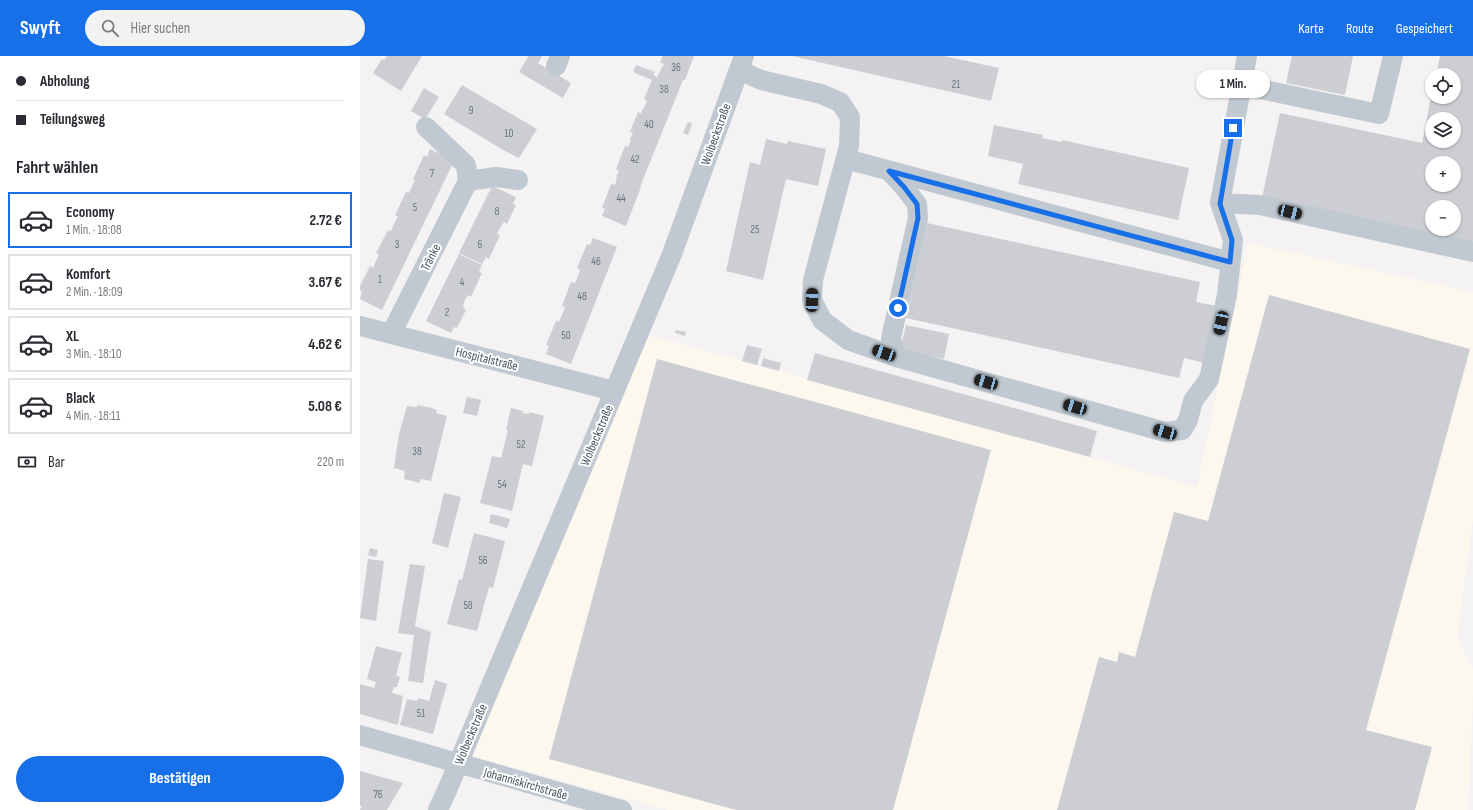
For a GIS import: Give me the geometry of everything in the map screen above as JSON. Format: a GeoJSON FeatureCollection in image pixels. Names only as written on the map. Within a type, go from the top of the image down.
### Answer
{"type":"FeatureCollection","features":[{"type":"Feature","properties":{"kind":"street"},"geometry":{"type":"LineString","coordinates":[[741,63],[761,80],[821,94],[840,102],[850,117],[849,146],[813,280],[812,300],[822,320],[848,340],[896,358],[1165,432],[1182,430],[1188,420],[1193,401],[1209,379],[1227,295],[1232,240],[1220,204],[1247,56]]}},
{"type":"Feature","properties":{"kind":"street"},"geometry":{"type":"LineString","coordinates":[[1241,85],[1379,114],[1393,56]]}},
{"type":"Feature","properties":{"kind":"street","name":"Wolbeckstraße"},"geometry":{"type":"LineString","coordinates":[[438,810],[672,254],[741,63]]}},
{"type":"Feature","properties":{"kind":"street"},"geometry":{"type":"LineString","coordinates":[[426,128],[466,165],[468,181],[496,177],[518,180]]}},
{"type":"Feature","properties":{"kind":"street"},"geometry":{"type":"LineString","coordinates":[[846,159],[1230,262]]}},
{"type":"Feature","properties":{"kind":"street"},"geometry":{"type":"LineString","coordinates":[[889,171],[917,204],[918,218],[891,338],[896,358]]}},
{"type":"Feature","properties":{"kind":"street","name":"Tränke"},"geometry":{"type":"LineString","coordinates":[[391,334],[468,181]]}},
{"type":"Feature","properties":{"kind":"street"},"geometry":{"type":"LineString","coordinates":[[1220,204],[1260,205],[1473,252]]}},
{"type":"Feature","properties":{"kind":"street","name":"Hospitalstraße"},"geometry":{"type":"LineString","coordinates":[[360,326],[614,391]]}},
{"type":"Feature","properties":{"kind":"street","name":"Johanniskirchstraße"},"geometry":{"type":"LineString","coordinates":[[360,736],[622,810]]}},
{"type":"Feature","properties":{"kind":"shaded area"},"geometry":{"type":"Polygon","coordinates":[[[1248,243],[1473,292],[1473,520],[1457,638],[1473,669],[1468,810],[668,810],[470,755],[648,335],[1197,487],[1248,243]]]}},
{"type":"Feature","properties":{"kind":"building"},"geometry":{"type":"Polygon","coordinates":[[[387,56],[422,56],[401,91],[373,73],[382,59],[384,60],[387,56]]]}},
{"type":"Feature","properties":{"kind":"building"},"geometry":{"type":"Polygon","coordinates":[[[527,56],[542,56],[538,63],[527,56]]]}},
{"type":"Feature","properties":{"kind":"building"},"geometry":{"type":"Polygon","coordinates":[[[663,56],[694,56],[640,187],[626,226],[602,216],[605,209],[602,208],[611,184],[615,185],[616,177],[619,171],[616,169],[625,146],[628,147],[631,140],[630,139],[633,133],[630,132],[638,112],[641,114],[647,101],[644,99],[652,80],[633,72],[636,65],[655,72],[653,75],[657,77],[664,64],[660,62],[663,56]]]}},
{"type":"Feature","properties":{"kind":"building"},"geometry":{"type":"Polygon","coordinates":[[[792,56],[944,56],[999,68],[991,101],[792,56]]]}},
{"type":"Feature","properties":{"kind":"building"},"geometry":{"type":"Polygon","coordinates":[[[1292,56],[1353,56],[1345,95],[1286,83],[1292,56]]]}},
{"type":"Feature","properties":{"kind":"building"},"geometry":{"type":"Polygon","coordinates":[[[1440,56],[1473,56],[1473,243],[1440,236],[1461,236],[1461,200],[1425,200],[1425,233],[1262,198],[1280,113],[1422,143],[1425,128],[1425,148],[1461,148],[1461,112],[1428,112],[1430,104],[1461,104],[1461,68],[1437,68],[1440,56]]]}},
{"type":"Feature","properties":{"kind":"building"},"geometry":{"type":"Polygon","coordinates":[[[528,57],[571,83],[563,98],[519,72],[528,57]]]}},
{"type":"Feature","properties":{"kind":"building"},"geometry":{"type":"Polygon","coordinates":[[[462,85],[537,129],[519,158],[444,114],[462,85]]]}},
{"type":"Feature","properties":{"kind":"building"},"geometry":{"type":"Polygon","coordinates":[[[424,88],[439,97],[425,119],[411,111],[424,88]]]}},
{"type":"Feature","properties":{"kind":"building"},"geometry":{"type":"Polygon","coordinates":[[[688,122],[692,124],[688,135],[683,133],[688,122]]]}},
{"type":"Feature","properties":{"kind":"building"},"geometry":{"type":"Polygon","coordinates":[[[994,125],[1043,135],[1042,138],[1062,142],[1062,140],[1189,168],[1178,220],[1018,184],[1023,164],[988,156],[994,125]]]}},
{"type":"Feature","properties":{"kind":"building"},"geometry":{"type":"Polygon","coordinates":[[[766,139],[787,144],[788,141],[826,149],[818,186],[786,179],[763,280],[726,271],[750,162],[760,165],[766,139]]]}},
{"type":"Feature","properties":{"kind":"building"},"geometry":{"type":"Polygon","coordinates":[[[430,149],[454,161],[382,310],[360,299],[362,291],[360,290],[360,286],[370,266],[373,268],[379,254],[376,253],[388,230],[391,231],[398,217],[395,215],[406,192],[409,193],[415,180],[413,179],[424,155],[427,157],[430,149]]]}},
{"type":"Feature","properties":{"kind":"building"},"geometry":{"type":"Polygon","coordinates":[[[492,186],[516,197],[513,204],[516,205],[507,224],[504,222],[497,234],[500,235],[489,259],[486,257],[482,264],[459,253],[492,186]]]}},
{"type":"Feature","properties":{"kind":"building"},"geometry":{"type":"Polygon","coordinates":[[[927,223],[1200,282],[1196,302],[1217,306],[1205,363],[1184,358],[1179,378],[906,318],[927,223]]]}},
{"type":"Feature","properties":{"kind":"building"},"geometry":{"type":"Polygon","coordinates":[[[593,238],[617,247],[571,364],[546,354],[549,346],[546,345],[556,321],[559,322],[565,307],[562,306],[571,282],[575,283],[578,276],[580,270],[577,268],[587,244],[590,245],[593,238]]]}},
{"type":"Feature","properties":{"kind":"building"},"geometry":{"type":"Polygon","coordinates":[[[459,254],[482,265],[479,272],[482,273],[471,297],[468,295],[464,302],[463,308],[466,310],[457,328],[454,327],[451,333],[426,321],[459,254]]]}},
{"type":"Feature","properties":{"kind":"building"},"geometry":{"type":"Polygon","coordinates":[[[1269,295],[1470,349],[1366,730],[1432,747],[1415,810],[1057,810],[1099,657],[1117,662],[1119,652],[1135,657],[1174,512],[1208,521],[1269,295]]]}},
{"type":"Feature","properties":{"kind":"building"},"geometry":{"type":"Polygon","coordinates":[[[906,325],[949,334],[944,359],[900,350],[906,325]]]}},
{"type":"Feature","properties":{"kind":"building"},"geometry":{"type":"Polygon","coordinates":[[[676,330],[686,332],[685,336],[675,333],[676,330]]]}},
{"type":"Feature","properties":{"kind":"building"},"geometry":{"type":"Polygon","coordinates":[[[747,345],[762,349],[757,365],[742,361],[747,345]]]}},
{"type":"Feature","properties":{"kind":"building"},"geometry":{"type":"Polygon","coordinates":[[[815,353],[1097,431],[1090,457],[807,380],[815,353]]]}},
{"type":"Feature","properties":{"kind":"building"},"geometry":{"type":"Polygon","coordinates":[[[763,358],[781,363],[779,371],[761,366],[763,358]]]}},
{"type":"Feature","properties":{"kind":"building"},"geometry":{"type":"Polygon","coordinates":[[[657,359],[991,450],[893,810],[736,810],[549,759],[657,359]]]}},
{"type":"Feature","properties":{"kind":"building"},"geometry":{"type":"Polygon","coordinates":[[[467,397],[481,400],[477,416],[463,413],[467,397]]]}},
{"type":"Feature","properties":{"kind":"building"},"geometry":{"type":"Polygon","coordinates":[[[417,405],[432,408],[437,410],[436,413],[447,416],[431,481],[420,479],[420,483],[404,479],[405,471],[394,468],[399,434],[407,406],[417,407],[417,405]]]}},
{"type":"Feature","properties":{"kind":"building"},"geometry":{"type":"Polygon","coordinates":[[[511,408],[523,411],[522,413],[529,414],[529,412],[544,416],[532,466],[523,464],[512,511],[480,503],[492,456],[501,458],[508,430],[506,430],[511,408]]]}},
{"type":"Feature","properties":{"kind":"building"},"geometry":{"type":"Polygon","coordinates":[[[444,493],[461,497],[448,548],[432,543],[444,493]]]}},
{"type":"Feature","properties":{"kind":"building"},"geometry":{"type":"Polygon","coordinates":[[[491,514],[510,519],[507,528],[489,523],[491,514]]]}},
{"type":"Feature","properties":{"kind":"building"},"geometry":{"type":"Polygon","coordinates":[[[474,533],[505,541],[493,588],[489,587],[477,631],[447,624],[459,579],[462,580],[474,533]]]}},
{"type":"Feature","properties":{"kind":"building"},"geometry":{"type":"Polygon","coordinates":[[[370,548],[378,550],[376,557],[368,555],[370,548]]]}},
{"type":"Feature","properties":{"kind":"building"},"geometry":{"type":"Polygon","coordinates":[[[368,559],[384,561],[376,621],[360,618],[368,559]]]}},
{"type":"Feature","properties":{"kind":"building"},"geometry":{"type":"Polygon","coordinates":[[[410,564],[425,566],[415,626],[431,632],[423,683],[408,681],[414,635],[398,633],[410,564]]]}},
{"type":"Feature","properties":{"kind":"building"},"geometry":{"type":"Polygon","coordinates":[[[376,646],[402,653],[396,676],[400,677],[397,687],[394,687],[392,693],[403,696],[398,725],[360,714],[360,684],[374,688],[376,682],[367,679],[376,646]]]}},
{"type":"Feature","properties":{"kind":"building"},"geometry":{"type":"Polygon","coordinates":[[[435,680],[447,684],[433,734],[400,725],[407,699],[417,701],[418,698],[429,701],[435,680]]]}},
{"type":"Feature","properties":{"kind":"building"},"geometry":{"type":"Polygon","coordinates":[[[360,771],[403,783],[387,810],[360,810],[362,806],[360,806],[360,771]]]}},
{"type":"Feature","properties":{"kind":"route"},"geometry":{"type":"LineString","coordinates":[[898,308],[918,218],[917,204],[889,171],[1230,262],[1232,240],[1220,204],[1233,128]]}}]}
